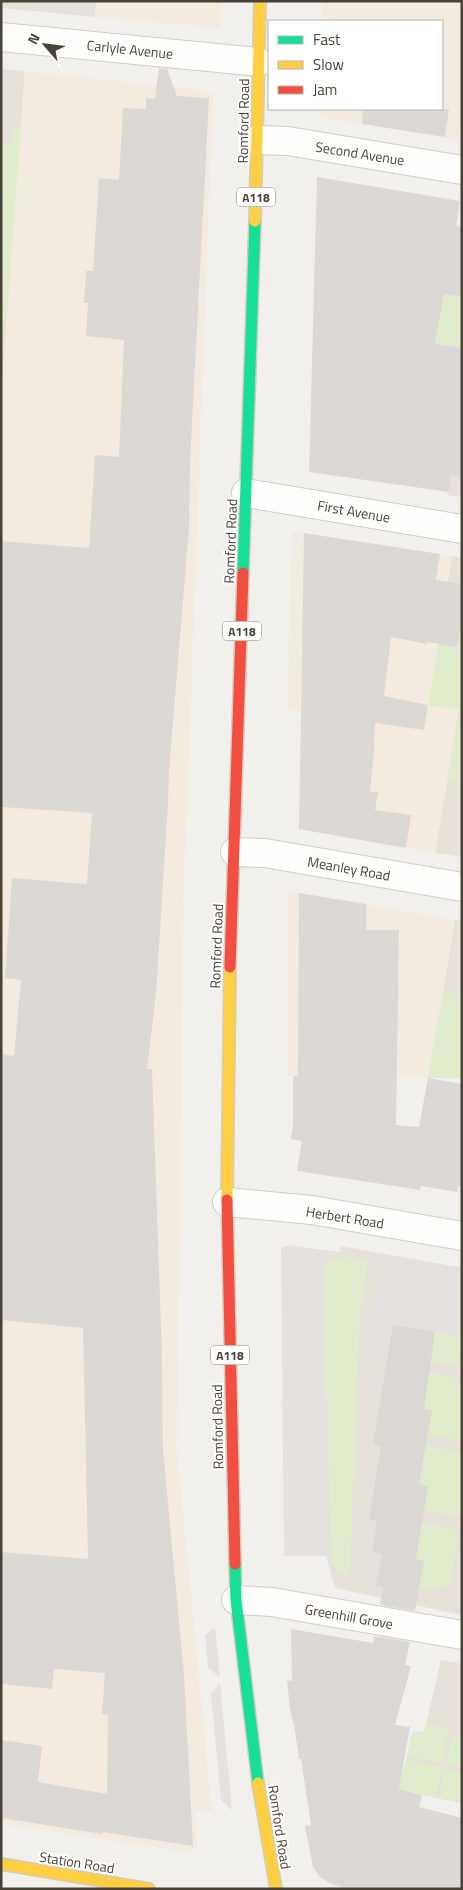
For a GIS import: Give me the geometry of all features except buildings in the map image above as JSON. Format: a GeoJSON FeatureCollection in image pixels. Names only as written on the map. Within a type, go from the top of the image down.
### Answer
{"type":"FeatureCollection","features":[{"type":"Feature","properties":{"kind":"main road","name":"Romford Road"},"geometry":{"type":"LineString","coordinates":[[260,1],[258,140],[229,1001],[227,1202],[236,1600],[260,1798],[276,1889]]}},
{"type":"Feature","properties":{"kind":"main road","name":"Station Road"},"geometry":{"type":"LineString","coordinates":[[1,1864],[149,1889]]}},
{"type":"Feature","properties":{"kind":"street","name":"Carlyle Avenue"},"geometry":{"type":"LineString","coordinates":[[1,37],[259,62]]}},
{"type":"Feature","properties":{"kind":"street","name":"Second Avenue"},"geometry":{"type":"LineString","coordinates":[[258,140],[288,141],[462,170]]}},
{"type":"Feature","properties":{"kind":"street","name":"First Avenue"},"geometry":{"type":"LineString","coordinates":[[246,493],[462,530]]}},
{"type":"Feature","properties":{"kind":"street","name":"Meanley Road"},"geometry":{"type":"LineString","coordinates":[[235,852],[265,853],[462,887]]}},
{"type":"Feature","properties":{"kind":"street","name":"Herbert Road"},"geometry":{"type":"LineString","coordinates":[[227,1202],[312,1210],[462,1236]]}},
{"type":"Feature","properties":{"kind":"street","name":"Greenhill Grove"},"geometry":{"type":"LineString","coordinates":[[236,1600],[272,1602],[462,1635]]}},
{"type":"Feature","properties":{"kind":"shaded area"},"geometry":{"type":"Polygon","coordinates":[[[1,1],[96,1],[95,17],[1,8],[1,1]]]}},
{"type":"Feature","properties":{"kind":"shaded area"},"geometry":{"type":"Polygon","coordinates":[[[96,1],[220,1],[220,28],[95,17],[96,1]]]}},
{"type":"Feature","properties":{"kind":"shaded area"},"geometry":{"type":"Polygon","coordinates":[[[322,1],[462,1],[462,119],[458,140],[320,117],[320,110],[443,110],[443,20],[322,20],[322,1]]]}},
{"type":"Feature","properties":{"kind":"shaded area"},"geometry":{"type":"Polygon","coordinates":[[[1,69],[25,71],[1,396],[1,69]]]}},
{"type":"Feature","properties":{"kind":"shaded area"},"geometry":{"type":"Polygon","coordinates":[[[25,71],[192,89],[213,94],[183,916],[177,1451],[212,1811],[195,1812],[197,1846],[190,1853],[1,1824],[1,396],[25,71]]]}},
{"type":"Feature","properties":{"kind":"shaded area"},"geometry":{"type":"Polygon","coordinates":[[[462,411],[462,497],[448,495],[462,411]]]}},
{"type":"Feature","properties":{"kind":"shaded area"},"geometry":{"type":"Polygon","coordinates":[[[292,531],[452,556],[428,704],[459,709],[435,853],[304,830],[302,711],[287,710],[292,531]]]}},
{"type":"Feature","properties":{"kind":"shaded area"},"geometry":{"type":"Polygon","coordinates":[[[452,556],[462,558],[462,857],[435,853],[459,710],[438,644],[452,556]]]}},
{"type":"Feature","properties":{"kind":"shaded area"},"geometry":{"type":"Polygon","coordinates":[[[287,891],[455,920],[428,1078],[338,1076],[338,1074],[288,1076],[287,891]]]}},
{"type":"Feature","properties":{"kind":"shaded area"},"geometry":{"type":"Polygon","coordinates":[[[455,920],[462,921],[462,1078],[428,1078],[455,920]]]}},
{"type":"Feature","properties":{"kind":"shaded area"},"geometry":{"type":"Polygon","coordinates":[[[289,1245],[323,1250],[326,1556],[284,1556],[281,1248],[289,1245]]]}},
{"type":"Feature","properties":{"kind":"shaded area"},"geometry":{"type":"Polygon","coordinates":[[[341,1246],[462,1268],[462,1615],[335,1588],[326,1555],[323,1250],[340,1252],[341,1246]]]}},
{"type":"Feature","properties":{"kind":"shaded area"},"geometry":{"type":"Polygon","coordinates":[[[384,1254],[462,1268],[462,1307],[456,1336],[371,1321],[384,1254]]]}},
{"type":"Feature","properties":{"kind":"shaded area"},"geometry":{"type":"Polygon","coordinates":[[[215,1627],[220,1677],[208,1668],[205,1635],[215,1627]]]}},
{"type":"Feature","properties":{"kind":"shaded area"},"geometry":{"type":"Polygon","coordinates":[[[441,1660],[462,1664],[462,1803],[422,1795],[404,1769],[413,1731],[424,1732],[441,1660]]]}},
{"type":"Feature","properties":{"kind":"shaded area"},"geometry":{"type":"Polygon","coordinates":[[[220,1683],[232,1810],[221,1800],[211,1694],[220,1683]]]}},
{"type":"Feature","properties":{"kind":"green space"},"geometry":{"type":"Polygon","coordinates":[[[13,126],[21,126],[6,331],[1,330],[1,144],[12,145],[13,126]]]}},
{"type":"Feature","properties":{"kind":"green space"},"geometry":{"type":"Polygon","coordinates":[[[456,227],[449,295],[462,297],[462,348],[435,344],[456,227]]]}},
{"type":"Feature","properties":{"kind":"green space"},"geometry":{"type":"Polygon","coordinates":[[[461,625],[462,783],[447,781],[459,710],[428,705],[438,644],[457,647],[461,625]]]}},
{"type":"Feature","properties":{"kind":"green space"},"geometry":{"type":"Polygon","coordinates":[[[462,783],[462,799],[459,798],[462,783]]]}},
{"type":"Feature","properties":{"kind":"green space"},"geometry":{"type":"Polygon","coordinates":[[[443,992],[462,995],[462,1078],[428,1078],[443,992]]]}},
{"type":"Feature","properties":{"kind":"green space"},"geometry":{"type":"Polygon","coordinates":[[[345,1257],[368,1261],[360,1312],[350,1576],[338,1571],[331,1551],[323,1270],[329,1261],[345,1257]]]}},
{"type":"Feature","properties":{"kind":"green space"},"geometry":{"type":"Polygon","coordinates":[[[435,1332],[462,1337],[458,1366],[431,1362],[435,1332]]]}},
{"type":"Feature","properties":{"kind":"green space"},"geometry":{"type":"Polygon","coordinates":[[[429,1373],[459,1378],[462,1403],[462,1440],[428,1435],[432,1411],[424,1409],[429,1373]]]}},
{"type":"Feature","properties":{"kind":"green space"},"geometry":{"type":"Polygon","coordinates":[[[426,1446],[462,1452],[461,1517],[424,1511],[428,1486],[419,1484],[426,1446]]]}},
{"type":"Feature","properties":{"kind":"green space"},"geometry":{"type":"Polygon","coordinates":[[[422,1524],[460,1530],[451,1582],[440,1590],[419,1587],[424,1561],[416,1559],[422,1524]]]}},
{"type":"Feature","properties":{"kind":"green space"},"geometry":{"type":"Polygon","coordinates":[[[426,1724],[448,1728],[443,1763],[407,1756],[413,1731],[424,1732],[426,1724]]]}},
{"type":"Feature","properties":{"kind":"green space"},"geometry":{"type":"Polygon","coordinates":[[[452,1736],[462,1738],[462,1767],[446,1764],[452,1736]]]}},
{"type":"Feature","properties":{"kind":"green space"},"geometry":{"type":"Polygon","coordinates":[[[406,1760],[443,1768],[435,1797],[398,1789],[406,1760]]]}},
{"type":"Feature","properties":{"kind":"green space"},"geometry":{"type":"Polygon","coordinates":[[[445,1770],[462,1773],[462,1803],[439,1797],[445,1770]]]}},
{"type":"Feature","properties":{"kind":"traffic: fast"},"geometry":{"type":"LineString","coordinates":[[243,573],[255,221]]}},
{"type":"Feature","properties":{"kind":"traffic: fast"},"geometry":{"type":"LineString","coordinates":[[235,1564],[236,1600],[258,1783]]}},
{"type":"Feature","properties":{"kind":"traffic: slow"},"geometry":{"type":"LineString","coordinates":[[255,221],[260,1]]}},
{"type":"Feature","properties":{"kind":"traffic: slow"},"geometry":{"type":"LineString","coordinates":[[227,1200],[230,967]]}},
{"type":"Feature","properties":{"kind":"traffic: slow"},"geometry":{"type":"LineString","coordinates":[[258,1783],[276,1889]]}},
{"type":"Feature","properties":{"kind":"traffic: slow"},"geometry":{"type":"LineString","coordinates":[[1,1864],[149,1889]]}},
{"type":"Feature","properties":{"kind":"traffic: jam"},"geometry":{"type":"LineString","coordinates":[[230,967],[243,573]]}},
{"type":"Feature","properties":{"kind":"traffic: jam"},"geometry":{"type":"LineString","coordinates":[[227,1200],[235,1564]]}}]}
